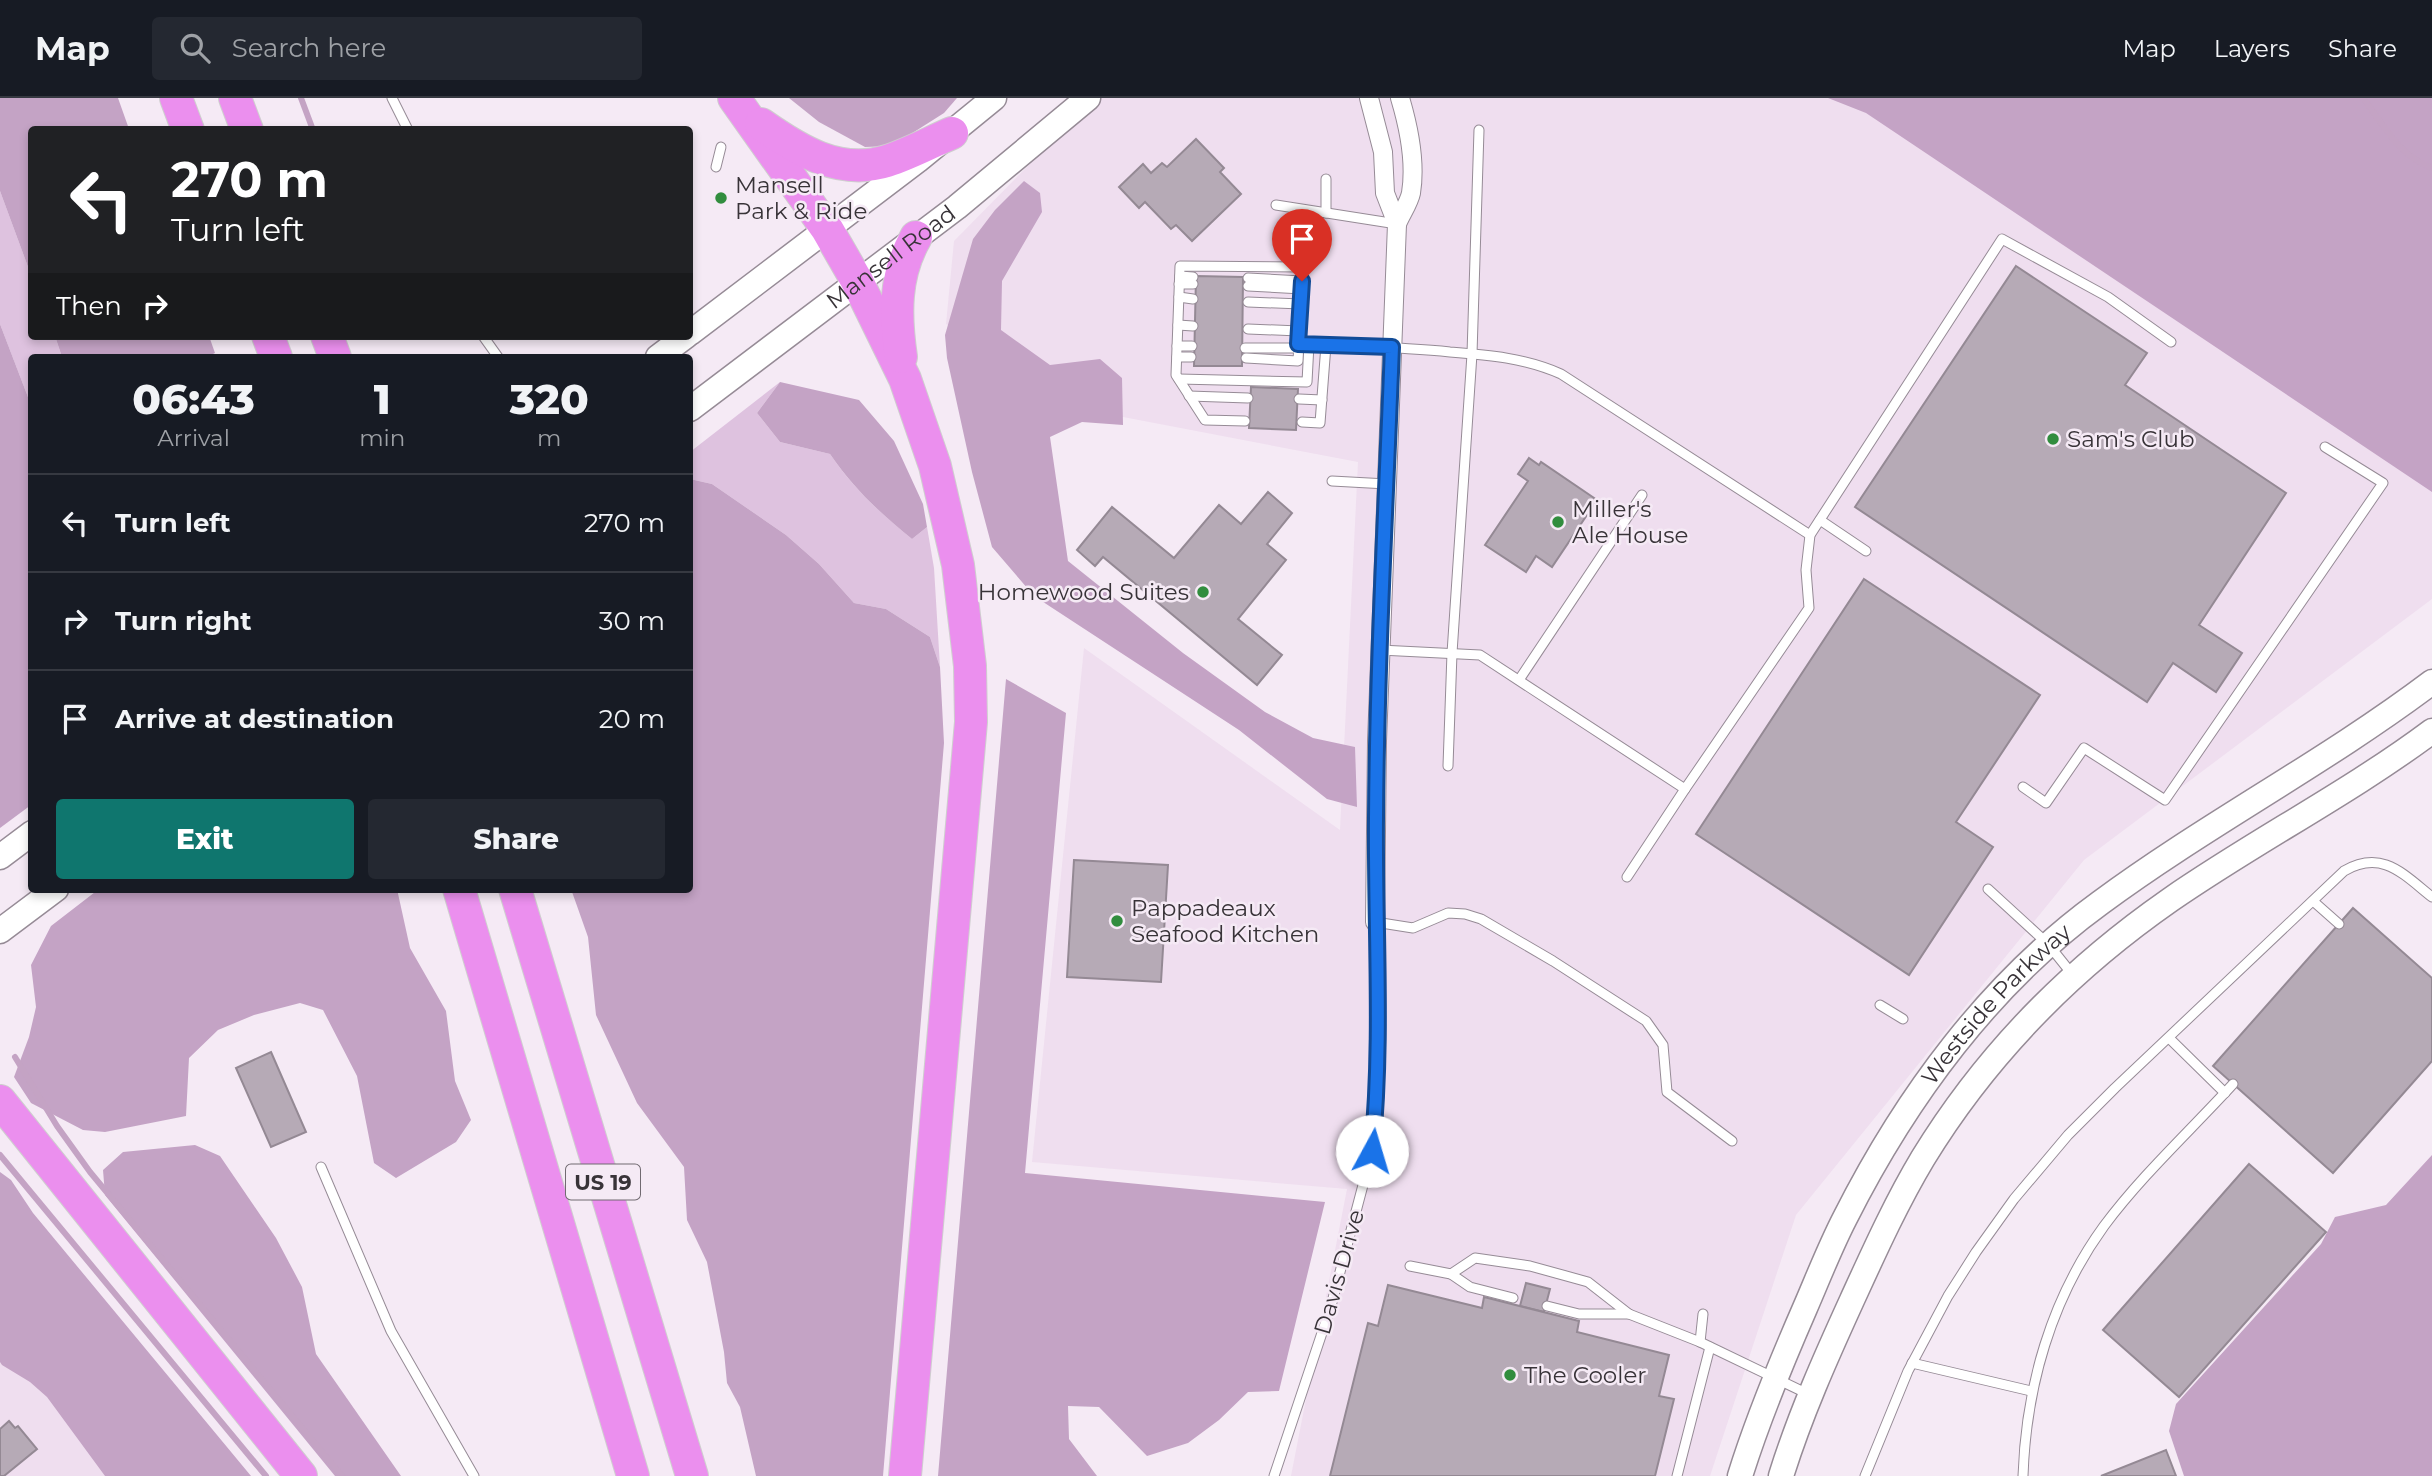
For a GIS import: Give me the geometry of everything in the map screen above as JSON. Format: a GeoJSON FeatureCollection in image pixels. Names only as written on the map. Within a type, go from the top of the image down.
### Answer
{"type":"FeatureCollection","features":[{"type":"Feature","properties":{"kind":"highway"},"geometry":{"type":"LineString","coordinates":[[176,98],[186,126]]}},
{"type":"Feature","properties":{"kind":"highway"},"geometry":{"type":"LineString","coordinates":[[235,98],[246,126]]}},
{"type":"Feature","properties":{"kind":"highway"},"geometry":{"type":"LineString","coordinates":[[738,104],[804,153],[846,165],[885,162],[952,133]]}},
{"type":"Feature","properties":{"kind":"highway"},"geometry":{"type":"LineString","coordinates":[[738,104],[827,229],[857,281],[905,379],[935,466],[958,565],[970,666],[971,722],[905,1476]]}},
{"type":"Feature","properties":{"kind":"highway"},"geometry":{"type":"LineString","coordinates":[[905,379],[898,330],[897,295],[907,253],[916,237]]}},
{"type":"Feature","properties":{"kind":"highway","name":"US 19"},"geometry":{"type":"LineString","coordinates":[[460,893],[633,1476]]}},
{"type":"Feature","properties":{"kind":"highway","name":"US 19"},"geometry":{"type":"LineString","coordinates":[[516,893],[692,1476]]}},
{"type":"Feature","properties":{"kind":"highway"},"geometry":{"type":"LineString","coordinates":[[0,1101],[302,1476]]}},
{"type":"Feature","properties":{"kind":"main road"},"geometry":{"type":"LineString","coordinates":[[693,331],[994,98]]}},
{"type":"Feature","properties":{"kind":"main road","name":"Mansell Road"},"geometry":{"type":"LineString","coordinates":[[693,407],[1019,158],[1088,98]]}},
{"type":"Feature","properties":{"kind":"main road"},"geometry":{"type":"LineString","coordinates":[[662,354],[681,340]]}},
{"type":"Feature","properties":{"kind":"main road","name":"Westside Parkway"},"geometry":{"type":"LineString","coordinates":[[1740,1476],[1774,1378],[1844,1219],[1889,1138],[1944,1057],[1998,995],[2048,944],[2138,875],[2335,750],[2432,682]]}},
{"type":"Feature","properties":{"kind":"main road","name":"Westside Parkway"},"geometry":{"type":"LineString","coordinates":[[1782,1476],[1810,1394],[1878,1243],[1923,1159],[1993,1059],[2074,976],[2172,899],[2393,760],[2432,731]]}},
{"type":"Feature","properties":{"kind":"main road"},"geometry":{"type":"LineString","coordinates":[[0,856],[28,836]]}},
{"type":"Feature","properties":{"kind":"main road"},"geometry":{"type":"LineString","coordinates":[[0,931],[51,893]]}},
{"type":"Feature","properties":{"kind":"street"},"geometry":{"type":"LineString","coordinates":[[1371,103],[1394,98]]}},
{"type":"Feature","properties":{"kind":"street","name":"Davis Drive"},"geometry":{"type":"LineString","coordinates":[[1375,922],[1377,741],[1397,224],[1410,195],[1411,184],[1410,142],[1399,98]]}},
{"type":"Feature","properties":{"kind":"street","name":"Davis Drive"},"geometry":{"type":"LineString","coordinates":[[1371,103],[1383,152],[1385,193],[1397,224]]}},
{"type":"Feature","properties":{"kind":"lane"},"geometry":{"type":"LineString","coordinates":[[392,98],[406,126]]}},
{"type":"Feature","properties":{"kind":"lane"},"geometry":{"type":"LineString","coordinates":[[1448,766],[1452,653],[1472,354],[1479,130]]}},
{"type":"Feature","properties":{"kind":"lane"},"geometry":{"type":"LineString","coordinates":[[716,167],[721,147]]}},
{"type":"Feature","properties":{"kind":"lane"},"geometry":{"type":"LineString","coordinates":[[1326,179],[1326,213]]}},
{"type":"Feature","properties":{"kind":"lane"},"geometry":{"type":"LineString","coordinates":[[1276,205],[1397,224]]}},
{"type":"Feature","properties":{"kind":"lane"},"geometry":{"type":"LineString","coordinates":[[1627,877],[1809,608],[1806,570],[1810,535],[2002,239],[2108,297],[2171,342]]}},
{"type":"Feature","properties":{"kind":"lane"},"geometry":{"type":"LineString","coordinates":[[1245,421],[1205,420],[1175,375],[1180,266],[1303,267],[1297,360],[1246,358]]}},
{"type":"Feature","properties":{"kind":"lane"},"geometry":{"type":"LineString","coordinates":[[1179,280],[1193,280]]}},
{"type":"Feature","properties":{"kind":"lane"},"geometry":{"type":"LineString","coordinates":[[1248,282],[1302,285]]}},
{"type":"Feature","properties":{"kind":"lane"},"geometry":{"type":"LineString","coordinates":[[1179,298],[1193,299]]}},
{"type":"Feature","properties":{"kind":"lane"},"geometry":{"type":"LineString","coordinates":[[1248,302],[1301,304]]}},
{"type":"Feature","properties":{"kind":"lane"},"geometry":{"type":"LineString","coordinates":[[1178,325],[1193,326]]}},
{"type":"Feature","properties":{"kind":"lane"},"geometry":{"type":"LineString","coordinates":[[1248,329],[1299,331]]}},
{"type":"Feature","properties":{"kind":"lane"},"geometry":{"type":"LineString","coordinates":[[1245,348],[1309,344],[1392,347],[1504,356],[1539,364],[1561,374],[1810,535]]}},
{"type":"Feature","properties":{"kind":"lane"},"geometry":{"type":"LineString","coordinates":[[1179,379],[1307,382],[1309,344]]}},
{"type":"Feature","properties":{"kind":"lane"},"geometry":{"type":"LineString","coordinates":[[1302,422],[1320,423],[1326,345]]}},
{"type":"Feature","properties":{"kind":"lane"},"geometry":{"type":"LineString","coordinates":[[1177,346],[1192,346]]}},
{"type":"Feature","properties":{"kind":"lane"},"geometry":{"type":"LineString","coordinates":[[1177,357],[1191,357]]}},
{"type":"Feature","properties":{"kind":"lane"},"geometry":{"type":"LineString","coordinates":[[1189,396],[1248,398]]}},
{"type":"Feature","properties":{"kind":"lane"},"geometry":{"type":"LineString","coordinates":[[1299,400],[1322,400]]}},
{"type":"Feature","properties":{"kind":"lane"},"geometry":{"type":"LineString","coordinates":[[2023,787],[2046,803],[2084,748],[2165,800],[2384,483],[2325,447]]}},
{"type":"Feature","properties":{"kind":"lane"},"geometry":{"type":"LineString","coordinates":[[1332,481],[1387,484]]}},
{"type":"Feature","properties":{"kind":"lane"},"geometry":{"type":"LineString","coordinates":[[1519,680],[1642,495]]}},
{"type":"Feature","properties":{"kind":"lane"},"geometry":{"type":"LineString","coordinates":[[1820,520],[1866,551]]}},
{"type":"Feature","properties":{"kind":"lane"},"geometry":{"type":"LineString","coordinates":[[1380,650],[1480,655],[1685,789]]}},
{"type":"Feature","properties":{"kind":"lane"},"geometry":{"type":"LineString","coordinates":[[1865,1476],[1912,1363],[1948,1296],[2014,1199],[2068,1135],[2344,871],[2372,861],[2387,864],[2403,873],[2432,897]]}},
{"type":"Feature","properties":{"kind":"lane"},"geometry":{"type":"LineString","coordinates":[[1988,889],[2048,944],[2074,976]]}},
{"type":"Feature","properties":{"kind":"lane"},"geometry":{"type":"LineString","coordinates":[[2313,901],[2339,924]]}},
{"type":"Feature","properties":{"kind":"lane"},"geometry":{"type":"LineString","coordinates":[[1375,922],[1413,928],[1448,913],[1465,914],[1481,919],[1553,961],[1646,1021],[1663,1045],[1667,1092],[1732,1141]]}},
{"type":"Feature","properties":{"kind":"lane","name":"Davis Drive"},"geometry":{"type":"LineString","coordinates":[[1274,1476],[1331,1306],[1372,1151],[1378,1097],[1375,922]]}},
{"type":"Feature","properties":{"kind":"lane"},"geometry":{"type":"LineString","coordinates":[[1880,1005],[1903,1019]]}},
{"type":"Feature","properties":{"kind":"lane"},"geometry":{"type":"LineString","coordinates":[[2169,1038],[2225,1093]]}},
{"type":"Feature","properties":{"kind":"lane"},"geometry":{"type":"LineString","coordinates":[[2023,1476],[2026,1420],[2046,1340],[2086,1253],[2128,1197],[2233,1084]]}},
{"type":"Feature","properties":{"kind":"lane"},"geometry":{"type":"LineString","coordinates":[[321,1167],[391,1331],[474,1476]]}},
{"type":"Feature","properties":{"kind":"lane"},"geometry":{"type":"LineString","coordinates":[[1451,1274],[1475,1258],[1530,1266],[1587,1282],[1629,1314],[1700,1342],[1810,1394]]}},
{"type":"Feature","properties":{"kind":"lane"},"geometry":{"type":"LineString","coordinates":[[1410,1266],[1451,1274],[1470,1287],[1513,1298]]}},
{"type":"Feature","properties":{"kind":"lane"},"geometry":{"type":"LineString","coordinates":[[1546,1306],[1579,1314],[1629,1314]]}},
{"type":"Feature","properties":{"kind":"lane"},"geometry":{"type":"LineString","coordinates":[[1700,1342],[1703,1314]]}},
{"type":"Feature","properties":{"kind":"lane"},"geometry":{"type":"LineString","coordinates":[[1677,1476],[1710,1347]]}},
{"type":"Feature","properties":{"kind":"lane"},"geometry":{"type":"LineString","coordinates":[[1912,1363],[2032,1391]]}},
{"type":"Feature","properties":{"kind":"shaded area"},"geometry":{"type":"Polygon","coordinates":[[[0,98],[118,98],[128,126],[28,126],[28,267],[0,191],[0,98]]]}},
{"type":"Feature","properties":{"kind":"shaded area"},"geometry":{"type":"Polygon","coordinates":[[[789,98],[957,98],[944,113],[892,146],[865,147],[819,122],[789,98]]]}},
{"type":"Feature","properties":{"kind":"shaded area"},"geometry":{"type":"Polygon","coordinates":[[[1095,98],[1899,98],[2432,468],[2432,599],[2084,860],[1796,1215],[1710,1476],[1291,1476],[1347,1189],[1032,1162],[1084,648],[1340,830],[1358,462],[1076,408],[946,324],[954,241],[1095,98]]]}},
{"type":"Feature","properties":{"kind":"shaded area"},"geometry":{"type":"Polygon","coordinates":[[[1828,98],[2432,98],[2432,492],[1866,113],[1828,98]]]}},
{"type":"Feature","properties":{"kind":"shaded area"},"geometry":{"type":"Polygon","coordinates":[[[1024,181],[1040,193],[1042,212],[1002,281],[1001,330],[1050,365],[1100,359],[1122,378],[1123,425],[1082,422],[1050,437],[1068,561],[1183,653],[1265,712],[1313,738],[1355,747],[1357,807],[1327,799],[1239,730],[1034,596],[992,547],[972,472],[947,358],[945,335],[973,239],[995,210],[1024,181]]]}},
{"type":"Feature","properties":{"kind":"shaded area"},"geometry":{"type":"Polygon","coordinates":[[[0,191],[28,267],[28,340],[56,340],[61,354],[28,354],[28,397],[0,324],[0,191]]]}},
{"type":"Feature","properties":{"kind":"shaded area"},"geometry":{"type":"Polygon","coordinates":[[[0,324],[28,397],[28,807],[0,828],[0,324]]]}},
{"type":"Feature","properties":{"kind":"shaded area"},"geometry":{"type":"Polygon","coordinates":[[[56,340],[210,340],[215,353],[213,354],[61,354],[56,340]]]}},
{"type":"Feature","properties":{"kind":"shaded area"},"geometry":{"type":"Polygon","coordinates":[[[780,382],[757,413],[780,442],[830,454],[868,500],[912,539],[927,527],[934,568],[940,667],[930,637],[886,609],[854,603],[819,564],[786,535],[712,484],[693,480],[693,450],[780,382]]]}},
{"type":"Feature","properties":{"kind":"shaded area"},"geometry":{"type":"Polygon","coordinates":[[[780,382],[859,400],[894,441],[923,504],[927,527],[912,539],[868,500],[830,454],[780,442],[757,413],[780,382]]]}},
{"type":"Feature","properties":{"kind":"shaded area"},"geometry":{"type":"Polygon","coordinates":[[[693,480],[712,484],[786,535],[819,564],[854,603],[886,609],[930,637],[940,667],[944,743],[883,1476],[756,1476],[740,1407],[727,1383],[707,1262],[687,1220],[684,1167],[637,1103],[596,1015],[588,937],[572,893],[693,893],[693,480]]]}},
{"type":"Feature","properties":{"kind":"shaded area"},"geometry":{"type":"Polygon","coordinates":[[[1006,679],[1066,713],[1025,1173],[1325,1202],[1279,1391],[1248,1392],[1219,1420],[1188,1443],[1147,1456],[1099,1407],[1068,1406],[1069,1439],[1097,1476],[938,1476],[1006,679]]]}},
{"type":"Feature","properties":{"kind":"shaded area"},"geometry":{"type":"Polygon","coordinates":[[[94,893],[398,893],[410,948],[446,1011],[455,1081],[471,1120],[456,1142],[396,1178],[374,1163],[357,1076],[323,1010],[300,1003],[254,1015],[218,1030],[189,1058],[186,1116],[105,1132],[83,1130],[31,1103],[14,1077],[29,1037],[36,1007],[31,965],[51,926],[94,893]]]}},
{"type":"Feature","properties":{"kind":"shaded area"},"geometry":{"type":"Polygon","coordinates":[[[195,1145],[220,1156],[276,1238],[302,1287],[316,1354],[401,1476],[335,1476],[105,1195],[103,1170],[123,1152],[195,1145]]]}},
{"type":"Feature","properties":{"kind":"shaded area"},"geometry":{"type":"Polygon","coordinates":[[[2432,1155],[2432,1476],[2184,1476],[2169,1431],[2176,1404],[2321,1244],[2335,1217],[2386,1205],[2432,1155]]]}},
{"type":"Feature","properties":{"kind":"shaded area"},"geometry":{"type":"Polygon","coordinates":[[[0,1172],[11,1180],[33,1213],[251,1476],[105,1476],[47,1397],[30,1382],[2,1365],[0,1172]]]}},
{"type":"Feature","properties":{"kind":"shaded area"},"geometry":{"type":"Polygon","coordinates":[[[0,1323],[136,1476],[0,1476],[0,1323]]]}},
{"type":"Feature","properties":{"kind":"building"},"geometry":{"type":"Polygon","coordinates":[[[1196,139],[1224,168],[1220,172],[1241,194],[1192,241],[1176,225],[1171,229],[1145,202],[1139,208],[1119,187],[1143,164],[1151,173],[1162,163],[1167,167],[1196,139]]]}},
{"type":"Feature","properties":{"kind":"building","name":"Sam's Club"},"geometry":{"type":"Polygon","coordinates":[[[2016,266],[2147,353],[2125,385],[2286,493],[2199,625],[2242,653],[2216,692],[2173,663],[2147,702],[1855,507],[2016,266]]]}},
{"type":"Feature","properties":{"kind":"building"},"geometry":{"type":"Polygon","coordinates":[[[1196,276],[1243,277],[1242,366],[1194,366],[1196,276]]]}},
{"type":"Feature","properties":{"kind":"building"},"geometry":{"type":"Polygon","coordinates":[[[1251,387],[1298,389],[1296,430],[1249,428],[1251,387]]]}},
{"type":"Feature","properties":{"kind":"building"},"geometry":{"type":"Polygon","coordinates":[[[1529,458],[1539,465],[1541,462],[1597,500],[1552,567],[1536,556],[1526,572],[1485,545],[1528,481],[1518,474],[1529,458]]]}},
{"type":"Feature","properties":{"kind":"building","name":"Homewood Suites"},"geometry":{"type":"Polygon","coordinates":[[[1268,492],[1292,513],[1267,544],[1286,560],[1238,619],[1282,655],[1257,685],[1103,557],[1095,566],[1077,550],[1112,507],[1174,558],[1219,505],[1241,524],[1268,492]]]}},
{"type":"Feature","properties":{"kind":"building"},"geometry":{"type":"Polygon","coordinates":[[[1864,579],[2040,695],[1956,822],[1993,847],[1909,975],[1696,834],[1864,579]]]}},
{"type":"Feature","properties":{"kind":"building","name":"Pappadeaux Seafood Kitchen"},"geometry":{"type":"Polygon","coordinates":[[[1074,860],[1168,865],[1161,982],[1067,977],[1074,860]]]}},
{"type":"Feature","properties":{"kind":"building"},"geometry":{"type":"Polygon","coordinates":[[[2353,908],[2432,978],[2432,1061],[2333,1173],[2213,1066],[2353,908]]]}},
{"type":"Feature","properties":{"kind":"building"},"geometry":{"type":"Polygon","coordinates":[[[271,1052],[306,1132],[271,1147],[236,1068],[271,1052]]]}},
{"type":"Feature","properties":{"kind":"building"},"geometry":{"type":"Polygon","coordinates":[[[2249,1164],[2326,1232],[2179,1397],[2103,1330],[2249,1164]]]}},
{"type":"Feature","properties":{"kind":"building"},"geometry":{"type":"Polygon","coordinates":[[[1526,1283],[1550,1289],[1544,1312],[1520,1306],[1526,1283]]]}},
{"type":"Feature","properties":{"kind":"building","name":"The Cooler"},"geometry":{"type":"Polygon","coordinates":[[[1388,1285],[1482,1308],[1484,1297],[1579,1321],[1577,1332],[1669,1355],[1659,1396],[1674,1399],[1655,1476],[1330,1476],[1368,1323],[1378,1326],[1388,1285]]]}},
{"type":"Feature","properties":{"kind":"building"},"geometry":{"type":"Polygon","coordinates":[[[9,1421],[15,1428],[18,1426],[37,1449],[4,1476],[0,1476],[0,1429],[9,1421]]]}},
{"type":"Feature","properties":{"kind":"building"},"geometry":{"type":"Polygon","coordinates":[[[2166,1450],[2176,1476],[2101,1476],[2166,1450]]]}},
{"type":"Feature","properties":{"kind":"waterway"},"geometry":{"type":"LineString","coordinates":[[301,98],[312,126]]}},
{"type":"Feature","properties":{"kind":"waterway"},"geometry":{"type":"LineString","coordinates":[[2363,98],[2401,148],[2432,168]]}},
{"type":"Feature","properties":{"kind":"waterway"},"geometry":{"type":"LineString","coordinates":[[15,1057],[57,1126],[90,1172],[342,1476]]}},
{"type":"Feature","properties":{"kind":"waterway"},"geometry":{"type":"LineString","coordinates":[[0,1155],[266,1476]]}},
{"type":"Feature","properties":{"kind":"place","name":"Mansell Park & Ride"},"geometry":{"type":"Point","coordinates":[721,198]}},
{"type":"Feature","properties":{"kind":"place","name":"Sam's Club"},"geometry":{"type":"Point","coordinates":[2053,439]}},
{"type":"Feature","properties":{"kind":"place","name":"Miller's Ale House"},"geometry":{"type":"Point","coordinates":[1558,522]}},
{"type":"Feature","properties":{"kind":"place","name":"Homewood Suites"},"geometry":{"type":"Point","coordinates":[1203,592]}},
{"type":"Feature","properties":{"kind":"place","name":"Pappadeaux Seafood Kitchen"},"geometry":{"type":"Point","coordinates":[1117,921]}},
{"type":"Feature","properties":{"kind":"place","name":"The Cooler"},"geometry":{"type":"Point","coordinates":[1510,1375]}},
{"type":"Feature","properties":{"kind":"route"},"geometry":{"type":"LineString","coordinates":[[1302,281],[1298,344],[1392,347],[1377,741],[1375,922],[1378,1097],[1372,1151]]}}]}
